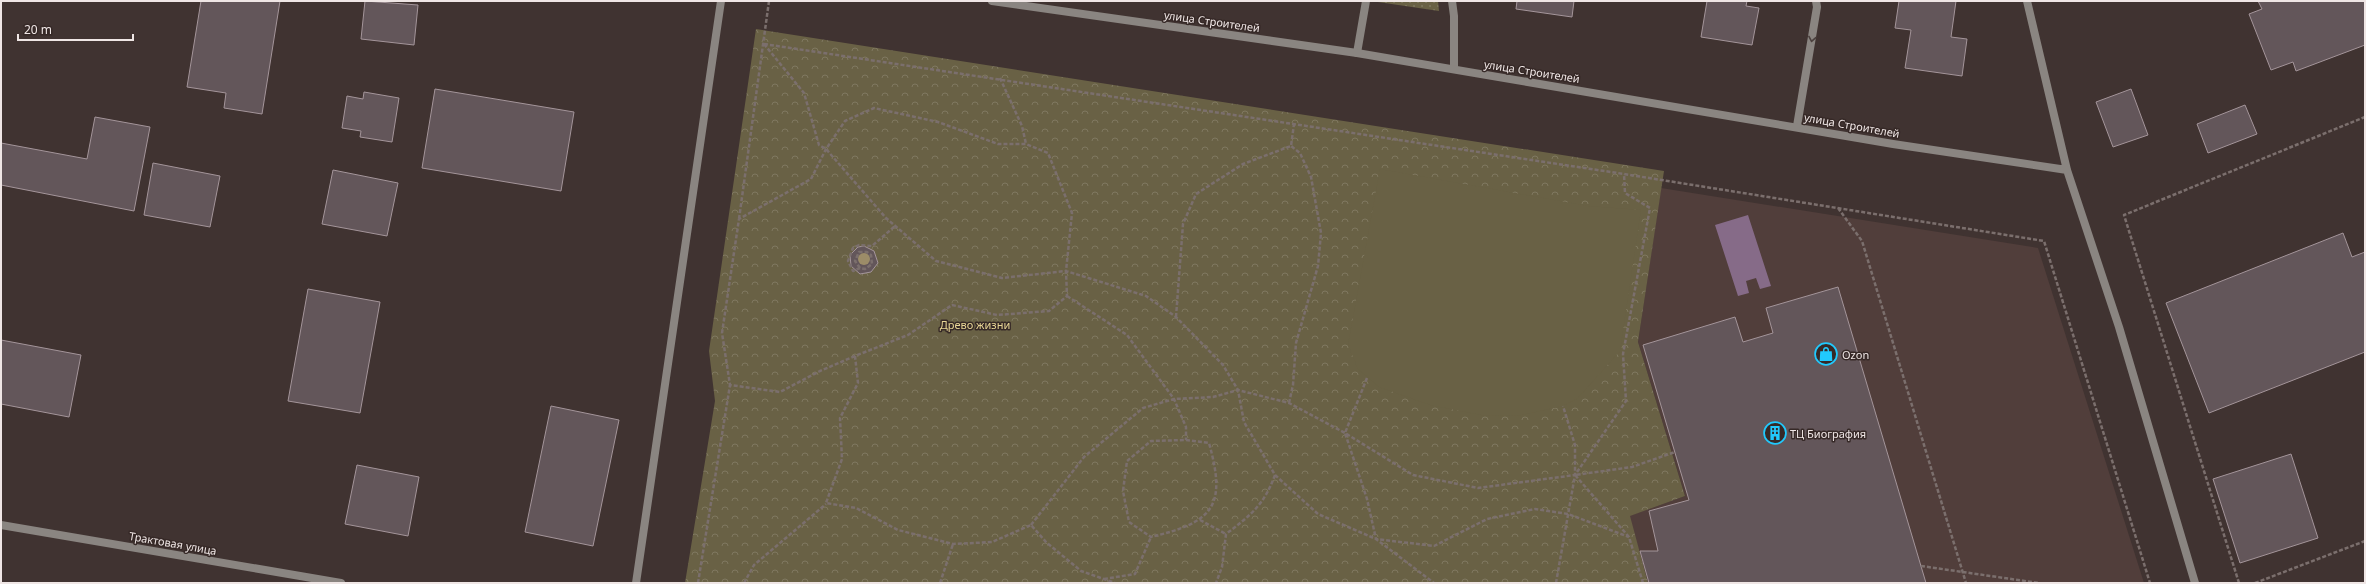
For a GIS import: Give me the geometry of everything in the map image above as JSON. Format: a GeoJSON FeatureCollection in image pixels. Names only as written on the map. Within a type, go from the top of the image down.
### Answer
{"type":"FeatureCollection","features":[{"type":"Feature","properties":{"kind":"street"},"geometry":{"type":"LineString","coordinates":[[636,583],[721,1]]}},
{"type":"Feature","properties":{"kind":"street","name":"улица Строителей"},"geometry":{"type":"LineString","coordinates":[[992,1],[1015,3],[1357,53],[1797,126],[1893,144],[2067,170]]}},
{"type":"Feature","properties":{"kind":"street"},"geometry":{"type":"LineString","coordinates":[[1357,53],[1366,1]]}},
{"type":"Feature","properties":{"kind":"street"},"geometry":{"type":"LineString","coordinates":[[1452,1],[1454,16],[1454,69]]}},
{"type":"Feature","properties":{"kind":"street"},"geometry":{"type":"LineString","coordinates":[[1797,126],[1817,7],[1816,1]]}},
{"type":"Feature","properties":{"kind":"street"},"geometry":{"type":"LineString","coordinates":[[2027,1],[2067,170],[2119,327],[2195,583]]}},
{"type":"Feature","properties":{"kind":"street","name":"Трактовая улица"},"geometry":{"type":"LineString","coordinates":[[1,525],[341,583]]}},
{"type":"Feature","properties":{"kind":"path"},"geometry":{"type":"LineString","coordinates":[[698,583],[730,385],[722,333],[769,1]]}},
{"type":"Feature","properties":{"kind":"path"},"geometry":{"type":"LineString","coordinates":[[764,44],[1000,78],[1624,174],[2044,241],[2150,583]]}},
{"type":"Feature","properties":{"kind":"path"},"geometry":{"type":"LineString","coordinates":[[764,44],[804,93],[819,145],[826,149],[895,226],[936,261],[1002,278],[1066,272],[1146,296],[1176,318],[1223,365],[1238,390],[1244,422],[1275,475],[1318,514],[1376,539],[1434,583]]}},
{"type":"Feature","properties":{"kind":"path"},"geometry":{"type":"LineString","coordinates":[[1000,78],[1022,126],[1026,144]]}},
{"type":"Feature","properties":{"kind":"path"},"geometry":{"type":"LineString","coordinates":[[739,219],[811,179],[826,149],[845,121],[874,108],[938,122],[998,144],[1026,144],[1048,153],[1072,213],[1066,272],[1067,296]]}},
{"type":"Feature","properties":{"kind":"path"},"geometry":{"type":"LineString","coordinates":[[2239,583],[2124,215],[2365,117]]}},
{"type":"Feature","properties":{"kind":"path"},"geometry":{"type":"LineString","coordinates":[[1291,146],[1294,124]]}},
{"type":"Feature","properties":{"kind":"path"},"geometry":{"type":"LineString","coordinates":[[1176,318],[1183,224],[1196,194],[1242,164],[1291,146]]}},
{"type":"Feature","properties":{"kind":"path"},"geometry":{"type":"LineString","coordinates":[[1289,403],[1293,385],[1296,343],[1318,266],[1321,233],[1311,177],[1300,153],[1291,146]]}},
{"type":"Feature","properties":{"kind":"path"},"geometry":{"type":"LineString","coordinates":[[1575,475],[1626,401],[1623,354],[1650,208],[1625,193],[1624,174]]}},
{"type":"Feature","properties":{"kind":"path"},"geometry":{"type":"LineString","coordinates":[[1838,208],[1862,241],[1964,572],[1966,583]]}},
{"type":"Feature","properties":{"kind":"path"},"geometry":{"type":"LineString","coordinates":[[860,268],[856,265],[856,256],[859,252],[867,252],[871,255],[872,264],[865,269],[860,268],[853,271],[849,266],[849,254],[853,248],[859,245],[872,246],[895,226]]}},
{"type":"Feature","properties":{"kind":"path"},"geometry":{"type":"LineString","coordinates":[[730,385],[780,392],[820,370],[908,335],[952,305],[997,315],[1049,311],[1067,296]]}},
{"type":"Feature","properties":{"kind":"path"},"geometry":{"type":"LineString","coordinates":[[1067,296],[1127,335],[1174,399],[1186,427],[1186,440]]}},
{"type":"Feature","properties":{"kind":"path"},"geometry":{"type":"LineString","coordinates":[[744,583],[754,565],[826,504],[842,459],[840,418],[858,383],[854,356]]}},
{"type":"Feature","properties":{"kind":"path"},"geometry":{"type":"LineString","coordinates":[[1367,378],[1345,433],[1367,499],[1376,539]]}},
{"type":"Feature","properties":{"kind":"path"},"geometry":{"type":"LineString","coordinates":[[826,504],[856,508],[898,530],[953,544],[992,542],[1031,525],[1084,458],[1143,408],[1174,399],[1213,397],[1238,390],[1289,403],[1345,433],[1413,475],[1478,488],[1632,467],[1675,452]]}},
{"type":"Feature","properties":{"kind":"path"},"geometry":{"type":"LineString","coordinates":[[1556,583],[1575,475],[1575,445],[1563,406]]}},
{"type":"Feature","properties":{"kind":"path"},"geometry":{"type":"LineString","coordinates":[[1186,440],[1209,443],[1216,470],[1216,499],[1200,520],[1174,532],[1151,537],[1129,522],[1123,491],[1127,461],[1151,441],[1186,440]]}},
{"type":"Feature","properties":{"kind":"path"},"geometry":{"type":"LineString","coordinates":[[1216,583],[1222,567],[1226,534],[1253,514],[1268,494],[1275,475]]}},
{"type":"Feature","properties":{"kind":"path"},"geometry":{"type":"LineString","coordinates":[[1575,475],[1629,537],[1642,583]]}},
{"type":"Feature","properties":{"kind":"path"},"geometry":{"type":"LineString","coordinates":[[1376,539],[1434,546],[1488,520],[1535,509],[1568,514],[1629,537]]}},
{"type":"Feature","properties":{"kind":"path"},"geometry":{"type":"LineString","coordinates":[[1200,520],[1226,534]]}},
{"type":"Feature","properties":{"kind":"path"},"geometry":{"type":"LineString","coordinates":[[1031,525],[1046,542],[1081,571],[1115,583]]}},
{"type":"Feature","properties":{"kind":"path"},"geometry":{"type":"LineString","coordinates":[[1103,579],[1135,574],[1151,537]]}},
{"type":"Feature","properties":{"kind":"path"},"geometry":{"type":"LineString","coordinates":[[2255,583],[2365,541]]}},
{"type":"Feature","properties":{"kind":"path"},"geometry":{"type":"LineString","coordinates":[[940,583],[953,544]]}},
{"type":"Feature","properties":{"kind":"path"},"geometry":{"type":"LineString","coordinates":[[1921,566],[2039,583]]}},
{"type":"Feature","properties":{"kind":"shaded area"},"geometry":{"type":"Polygon","coordinates":[[[1661,188],[2038,248],[2144,583],[1648,583],[1629,516],[1685,496],[1638,342],[1661,188]]]}},
{"type":"Feature","properties":{"kind":"shaded area"},"geometry":{"type":"Polygon","coordinates":[[[1748,215],[1771,286],[1760,289],[1756,278],[1746,281],[1749,293],[1738,296],[1715,225],[1748,215]]]}},
{"type":"Feature","properties":{"kind":"green space"},"geometry":{"type":"Polygon","coordinates":[[[1378,1],[1438,1],[1439,11],[1378,2],[1378,1]]]}},
{"type":"Feature","properties":{"kind":"green space","name":"Древо жизни"},"geometry":{"type":"Polygon","coordinates":[[[756,29],[1664,171],[1638,342],[1685,496],[1630,516],[1648,583],[685,583],[715,401],[709,351],[756,29]]]}},
{"type":"Feature","properties":{"kind":"green space"},"geometry":{"type":"Polygon","coordinates":[[[1380,169],[1588,206],[1641,210],[1620,351],[1578,398],[1563,406],[1522,415],[1486,416],[1430,405],[1379,387],[1358,369],[1348,345],[1380,169]]]}},
{"type":"Feature","properties":{"kind":"building"},"geometry":{"type":"Polygon","coordinates":[[[201,1],[280,1],[262,114],[224,108],[226,93],[187,87],[201,1]]]}},
{"type":"Feature","properties":{"kind":"building"},"geometry":{"type":"Polygon","coordinates":[[[365,1],[418,5],[414,45],[361,39],[365,1]]]}},
{"type":"Feature","properties":{"kind":"building"},"geometry":{"type":"Polygon","coordinates":[[[1517,1],[1574,1],[1572,17],[1516,9],[1517,1]]]}},
{"type":"Feature","properties":{"kind":"building"},"geometry":{"type":"Polygon","coordinates":[[[1707,1],[1747,1],[1746,6],[1759,8],[1752,45],[1701,37],[1707,1]]]}},
{"type":"Feature","properties":{"kind":"building"},"geometry":{"type":"Polygon","coordinates":[[[1899,1],[1956,1],[1951,37],[1967,39],[1962,76],[1905,68],[1911,30],[1895,28],[1899,1]]]}},
{"type":"Feature","properties":{"kind":"building"},"geometry":{"type":"Polygon","coordinates":[[[2258,1],[2365,1],[2365,45],[2296,71],[2293,62],[2271,70],[2249,14],[2262,9],[2258,1]]]}},
{"type":"Feature","properties":{"kind":"building"},"geometry":{"type":"Polygon","coordinates":[[[435,89],[574,112],[561,191],[422,168],[435,89]]]}},
{"type":"Feature","properties":{"kind":"building"},"geometry":{"type":"Polygon","coordinates":[[[2131,89],[2148,135],[2113,147],[2096,102],[2131,89]]]}},
{"type":"Feature","properties":{"kind":"building"},"geometry":{"type":"Polygon","coordinates":[[[364,92],[399,98],[392,142],[360,137],[361,131],[342,128],[347,96],[363,99],[364,92]]]}},
{"type":"Feature","properties":{"kind":"building"},"geometry":{"type":"Polygon","coordinates":[[[2245,105],[2257,134],[2208,153],[2197,124],[2245,105]]]}},
{"type":"Feature","properties":{"kind":"building"},"geometry":{"type":"Polygon","coordinates":[[[95,117],[150,127],[134,211],[1,185],[1,143],[87,159],[95,117]]]}},
{"type":"Feature","properties":{"kind":"building"},"geometry":{"type":"Polygon","coordinates":[[[153,163],[220,176],[210,227],[144,215],[153,163]]]}},
{"type":"Feature","properties":{"kind":"building"},"geometry":{"type":"Polygon","coordinates":[[[333,170],[398,183],[387,236],[322,224],[333,170]]]}},
{"type":"Feature","properties":{"kind":"building"},"geometry":{"type":"Polygon","coordinates":[[[2343,233],[2352,257],[2365,252],[2365,352],[2209,413],[2166,303],[2343,233]]]}},
{"type":"Feature","properties":{"kind":"building"},"geometry":{"type":"Polygon","coordinates":[[[864,246],[874,251],[878,263],[871,272],[860,274],[851,266],[850,255],[858,247],[864,246]]]}},
{"type":"Feature","properties":{"kind":"building","name":"ТЦ Биография"},"geometry":{"type":"Polygon","coordinates":[[[1838,287],[1926,583],[1649,583],[1640,551],[1658,551],[1649,511],[1689,500],[1643,345],[1735,317],[1743,342],[1773,333],[1766,308],[1838,287]]]}},
{"type":"Feature","properties":{"kind":"building"},"geometry":{"type":"Polygon","coordinates":[[[308,289],[380,302],[360,413],[288,401],[308,289]]]}},
{"type":"Feature","properties":{"kind":"building"},"geometry":{"type":"Polygon","coordinates":[[[1,340],[81,355],[69,417],[1,404],[1,340]]]}},
{"type":"Feature","properties":{"kind":"building"},"geometry":{"type":"Polygon","coordinates":[[[551,406],[619,420],[593,546],[525,532],[551,406]]]}},
{"type":"Feature","properties":{"kind":"building"},"geometry":{"type":"Polygon","coordinates":[[[2291,454],[2318,538],[2240,563],[2213,479],[2291,454]]]}},
{"type":"Feature","properties":{"kind":"building"},"geometry":{"type":"Polygon","coordinates":[[[357,465],[419,477],[408,536],[345,524],[357,465]]]}},
{"type":"Feature","properties":{"kind":"place","name":"Ozon"},"geometry":{"type":"Point","coordinates":[1826,354]}},
{"type":"Feature","properties":{"kind":"place","name":"ТЦ Биография"},"geometry":{"type":"Point","coordinates":[1775,433]}}]}
